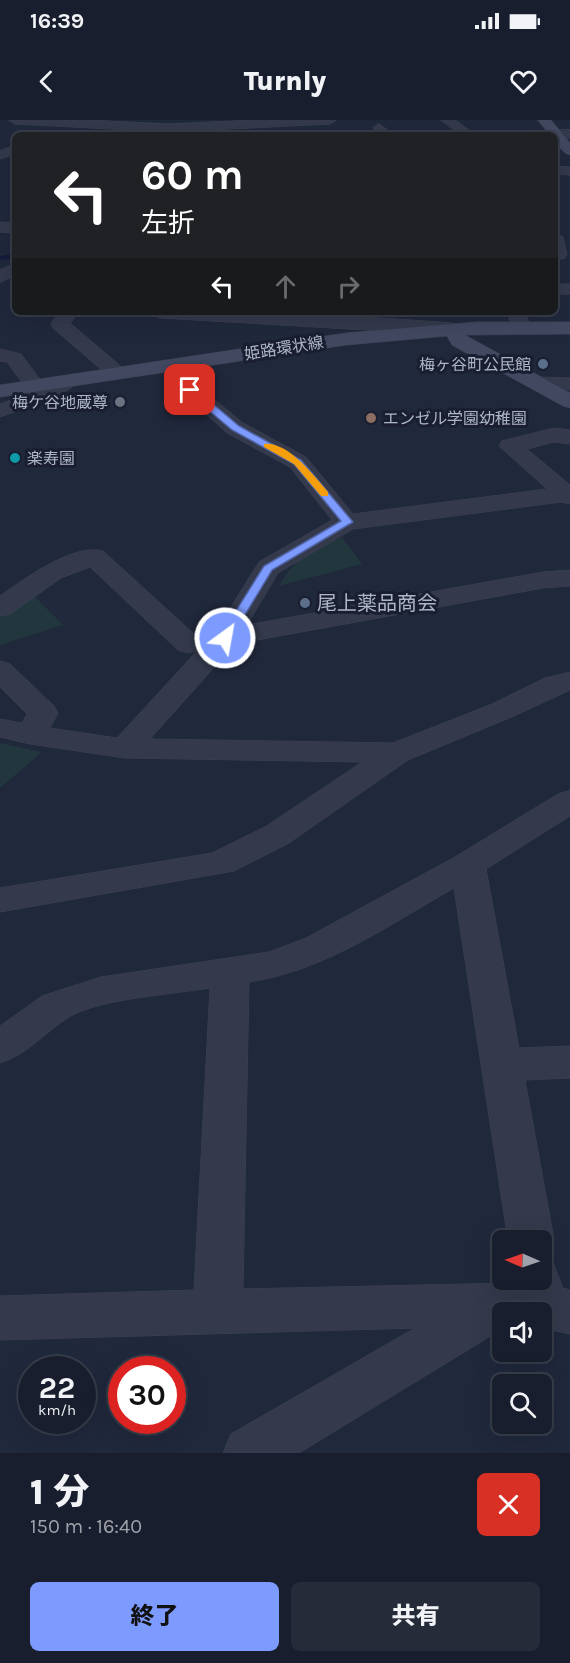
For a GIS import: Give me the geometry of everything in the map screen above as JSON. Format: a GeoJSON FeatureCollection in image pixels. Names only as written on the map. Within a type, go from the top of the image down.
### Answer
{"type":"FeatureCollection","features":[{"type":"Feature","properties":{"kind":"main road"},"geometry":{"type":"LineString","coordinates":[[544,120],[554,132]]}},
{"type":"Feature","properties":{"kind":"main road"},"geometry":{"type":"LineString","coordinates":[[558,136],[570,150]]}},
{"type":"Feature","properties":{"kind":"main road","name":"姫路環状線"},"geometry":{"type":"LineString","coordinates":[[0,392],[346,339],[519,320],[570,328]]}},
{"type":"Feature","properties":{"kind":"main road"},"geometry":{"type":"LineString","coordinates":[[452,329],[459,340],[570,402]]}},
{"type":"Feature","properties":{"kind":"street"},"geometry":{"type":"LineString","coordinates":[[15,120],[200,131],[243,125],[330,120]]}},
{"type":"Feature","properties":{"kind":"street"},"geometry":{"type":"LineString","coordinates":[[200,131],[215,120]]}},
{"type":"Feature","properties":{"kind":"street"},"geometry":{"type":"LineString","coordinates":[[447,120],[465,132]]}},
{"type":"Feature","properties":{"kind":"street"},"geometry":{"type":"LineString","coordinates":[[69,132],[91,125]]}},
{"type":"Feature","properties":{"kind":"street"},"geometry":{"type":"LineString","coordinates":[[243,125],[251,132]]}},
{"type":"Feature","properties":{"kind":"street"},"geometry":{"type":"LineString","coordinates":[[156,132],[169,128]]}},
{"type":"Feature","properties":{"kind":"street"},"geometry":{"type":"LineString","coordinates":[[558,254],[560,231]]}},
{"type":"Feature","properties":{"kind":"street"},"geometry":{"type":"LineString","coordinates":[[2,288],[12,273]]}},
{"type":"Feature","properties":{"kind":"street"},"geometry":{"type":"LineString","coordinates":[[68,315],[60,324],[117,374]]}},
{"type":"Feature","properties":{"kind":"street"},"geometry":{"type":"LineString","coordinates":[[254,315],[392,318],[452,329]]}},
{"type":"Feature","properties":{"kind":"street"},"geometry":{"type":"LineString","coordinates":[[0,355],[14,358],[35,386]]}},
{"type":"Feature","properties":{"kind":"street"},"geometry":{"type":"LineString","coordinates":[[170,366],[190,390],[236,428],[298,462],[347,522]]}},
{"type":"Feature","properties":{"kind":"street"},"geometry":{"type":"LineString","coordinates":[[0,411],[52,392],[72,380]]}},
{"type":"Feature","properties":{"kind":"street"},"geometry":{"type":"LineString","coordinates":[[537,383],[570,384]]}},
{"type":"Feature","properties":{"kind":"street"},"geometry":{"type":"LineString","coordinates":[[568,496],[510,446],[555,435],[570,437]]}},
{"type":"Feature","properties":{"kind":"street"},"geometry":{"type":"LineString","coordinates":[[125,748],[225,638],[268,568],[347,522],[568,496]]}},
{"type":"Feature","properties":{"kind":"street"},"geometry":{"type":"LineString","coordinates":[[0,608],[52,572],[94,556],[188,644],[543,580],[570,578]]}},
{"type":"Feature","properties":{"kind":"street"},"geometry":{"type":"LineString","coordinates":[[0,670],[43,713],[30,735]]}},
{"type":"Feature","properties":{"kind":"street"},"geometry":{"type":"LineString","coordinates":[[0,900],[221,863],[277,835],[398,753],[503,710],[556,684],[570,681]]}},
{"type":"Feature","properties":{"kind":"street"},"geometry":{"type":"LineString","coordinates":[[0,728],[30,735],[125,748],[398,753]]}},
{"type":"Feature","properties":{"kind":"street"},"geometry":{"type":"LineString","coordinates":[[0,1048],[21,1030],[56,1006],[101,991],[276,965],[319,947],[468,865],[570,801]]}},
{"type":"Feature","properties":{"kind":"street"},"geometry":{"type":"LineString","coordinates":[[468,865],[529,1230]]}},
{"type":"Feature","properties":{"kind":"street"},"geometry":{"type":"LineString","coordinates":[[218,1312],[230,973]]}},
{"type":"Feature","properties":{"kind":"street"},"geometry":{"type":"LineString","coordinates":[[502,1065],[570,1062]]}},
{"type":"Feature","properties":{"kind":"street"},"geometry":{"type":"LineString","coordinates":[[0,1318],[537,1301]]}},
{"type":"Feature","properties":{"kind":"street"},"geometry":{"type":"LineString","coordinates":[[250,1453],[537,1301]]}},
{"type":"Feature","properties":{"kind":"shaded area"},"geometry":{"type":"Polygon","coordinates":[[[342,537],[362,564],[279,586],[298,561],[342,537]]]}},
{"type":"Feature","properties":{"kind":"shaded area"},"geometry":{"type":"Polygon","coordinates":[[[33,595],[63,625],[0,645],[0,615],[33,595]]]}},
{"type":"Feature","properties":{"kind":"shaded area"},"geometry":{"type":"Polygon","coordinates":[[[0,743],[42,752],[0,788],[0,743]]]}},
{"type":"Feature","properties":{"kind":"waterway"},"geometry":{"type":"LineString","coordinates":[[0,258],[12,256]]}},
{"type":"Feature","properties":{"kind":"slow traffic"},"geometry":{"type":"LineString","coordinates":[[267,446],[298,462],[324,494]]}},
{"type":"Feature","properties":{"kind":"place","name":"梅ヶ谷町公民館"},"geometry":{"type":"Point","coordinates":[543,364]}},
{"type":"Feature","properties":{"kind":"place","name":"梅ケ谷地蔵尊"},"geometry":{"type":"Point","coordinates":[120,402]}},
{"type":"Feature","properties":{"kind":"place","name":"エンゼル学園幼稚園"},"geometry":{"type":"Point","coordinates":[371,418]}},
{"type":"Feature","properties":{"kind":"place","name":"楽寿園"},"geometry":{"type":"Point","coordinates":[15,458]}},
{"type":"Feature","properties":{"kind":"place","name":"尾上薬品商会"},"geometry":{"type":"Point","coordinates":[305,603]}},
{"type":"Feature","properties":{"kind":"route"},"geometry":{"type":"LineString","coordinates":[[190,390],[236,428],[298,462],[347,522],[268,568],[225,638]]}}]}
